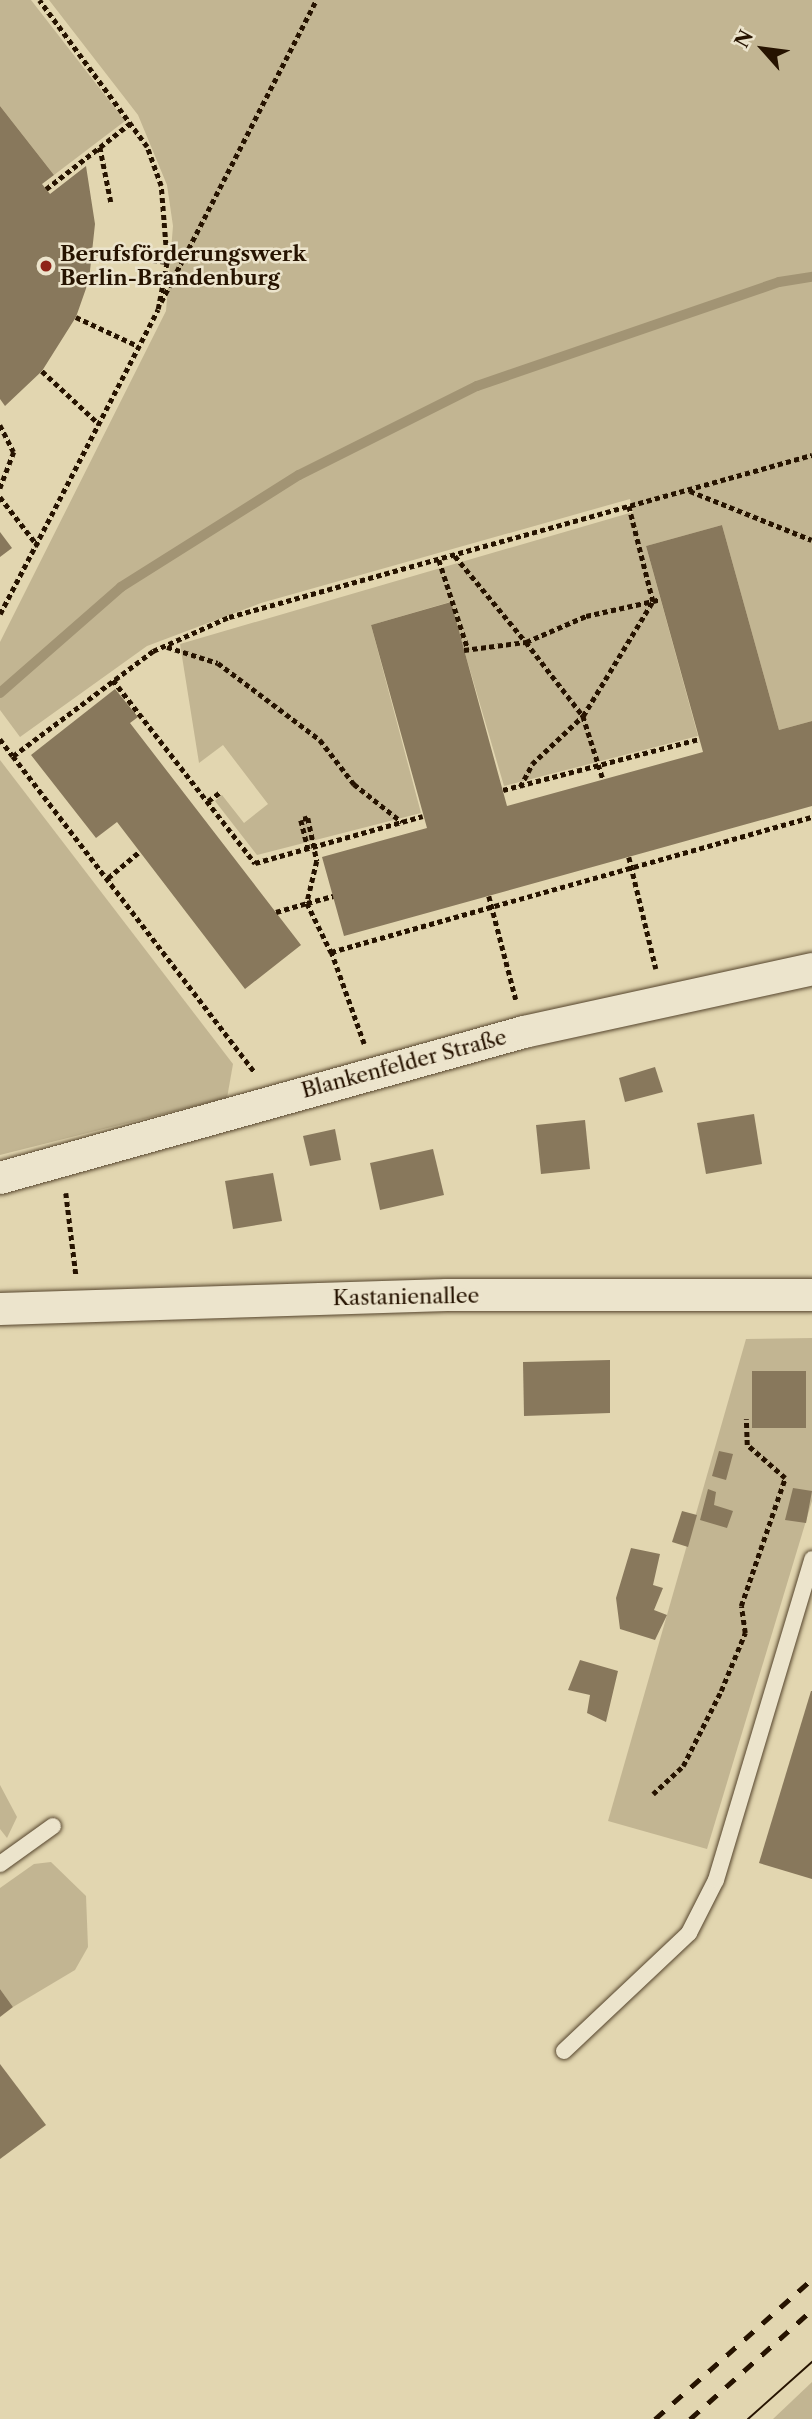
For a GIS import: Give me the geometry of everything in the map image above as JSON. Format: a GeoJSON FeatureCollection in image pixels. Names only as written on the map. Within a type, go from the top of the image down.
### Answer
{"type":"FeatureCollection","features":[{"type":"Feature","properties":{"kind":"street","name":"Blankenfelder Straße"},"geometry":{"type":"LineString","coordinates":[[0,1178],[275,1098],[524,1032],[812,969]]}},
{"type":"Feature","properties":{"kind":"street","name":"Kastanienallee"},"geometry":{"type":"LineString","coordinates":[[0,1309],[447,1295],[812,1295]]}},
{"type":"Feature","properties":{"kind":"lane"},"geometry":{"type":"LineString","coordinates":[[564,2051],[689,1933],[716,1880],[812,1559]]}},
{"type":"Feature","properties":{"kind":"lane"},"geometry":{"type":"LineString","coordinates":[[0,1864],[53,1826]]}},
{"type":"Feature","properties":{"kind":"path"},"geometry":{"type":"LineString","coordinates":[[39,0],[133,121],[161,186],[167,262],[158,309]]}},
{"type":"Feature","properties":{"kind":"path"},"geometry":{"type":"LineString","coordinates":[[0,614],[38,546],[316,0]]}},
{"type":"Feature","properties":{"kind":"path"},"geometry":{"type":"LineString","coordinates":[[47,189],[133,121]]}},
{"type":"Feature","properties":{"kind":"path"},"geometry":{"type":"LineString","coordinates":[[100,147],[111,202]]}},
{"type":"Feature","properties":{"kind":"path"},"geometry":{"type":"LineString","coordinates":[[93,252],[167,262]]}},
{"type":"Feature","properties":{"kind":"path"},"geometry":{"type":"LineString","coordinates":[[76,317],[139,346]]}},
{"type":"Feature","properties":{"kind":"path"},"geometry":{"type":"LineString","coordinates":[[42,372],[99,424]]}},
{"type":"Feature","properties":{"kind":"path"},"geometry":{"type":"LineString","coordinates":[[0,425],[14,452],[0,488]]}},
{"type":"Feature","properties":{"kind":"path"},"geometry":{"type":"LineString","coordinates":[[13,756],[113,680],[163,646],[229,617],[812,455]]}},
{"type":"Feature","properties":{"kind":"path"},"geometry":{"type":"LineString","coordinates":[[689,490],[812,540]]}},
{"type":"Feature","properties":{"kind":"path"},"geometry":{"type":"LineString","coordinates":[[0,497],[38,546]]}},
{"type":"Feature","properties":{"kind":"path"},"geometry":{"type":"LineString","coordinates":[[520,787],[532,764],[583,716],[653,601],[629,506]]}},
{"type":"Feature","properties":{"kind":"path"},"geometry":{"type":"LineString","coordinates":[[455,556],[583,716],[603,779]]}},
{"type":"Feature","properties":{"kind":"path"},"geometry":{"type":"LineString","coordinates":[[439,560],[466,650],[526,642],[586,616],[661,599]]}},
{"type":"Feature","properties":{"kind":"path"},"geometry":{"type":"LineString","coordinates":[[163,646],[218,663],[320,740],[354,784],[403,822]]}},
{"type":"Feature","properties":{"kind":"path"},"geometry":{"type":"LineString","coordinates":[[113,680],[255,863],[423,816]]}},
{"type":"Feature","properties":{"kind":"path"},"geometry":{"type":"LineString","coordinates":[[0,739],[275,1098]]}},
{"type":"Feature","properties":{"kind":"path"},"geometry":{"type":"LineString","coordinates":[[503,790],[699,739]]}},
{"type":"Feature","properties":{"kind":"path"},"geometry":{"type":"LineString","coordinates":[[208,801],[219,793]]}},
{"type":"Feature","properties":{"kind":"path"},"geometry":{"type":"LineString","coordinates":[[331,952],[812,817]]}},
{"type":"Feature","properties":{"kind":"path"},"geometry":{"type":"LineString","coordinates":[[308,849],[301,820],[307,818],[317,861],[307,902],[352,996],[372,1072]]}},
{"type":"Feature","properties":{"kind":"path"},"geometry":{"type":"LineString","coordinates":[[108,878],[139,852]]}},
{"type":"Feature","properties":{"kind":"path"},"geometry":{"type":"LineString","coordinates":[[629,857],[664,1000]]}},
{"type":"Feature","properties":{"kind":"path"},"geometry":{"type":"LineString","coordinates":[[276,912],[333,895]]}},
{"type":"Feature","properties":{"kind":"path"},"geometry":{"type":"LineString","coordinates":[[489,896],[524,1032]]}},
{"type":"Feature","properties":{"kind":"path"},"geometry":{"type":"LineString","coordinates":[[65,1161],[67,1229],[83,1306]]}},
{"type":"Feature","properties":{"kind":"path"},"geometry":{"type":"LineString","coordinates":[[653,1794],[683,1766],[745,1633],[741,1606],[785,1478],[747,1445],[746,1419]]}},
{"type":"Feature","properties":{"kind":"shaded area"},"geometry":{"type":"Polygon","coordinates":[[[0,0],[31,0],[125,121],[54,175],[0,106],[0,0]]]}},
{"type":"Feature","properties":{"kind":"shaded area"},"geometry":{"type":"Polygon","coordinates":[[[49,0],[812,0],[812,721],[779,730],[722,525],[646,546],[698,736],[504,786],[450,602],[371,625],[421,813],[257,855],[215,801],[222,795],[244,823],[268,804],[223,745],[199,763],[180,644],[633,512],[630,499],[261,603],[147,646],[20,737],[0,710],[0,642],[166,311],[173,226],[167,185],[138,115],[49,0]]]}},
{"type":"Feature","properties":{"kind":"shaded area"},"geometry":{"type":"Polygon","coordinates":[[[0,760],[233,1064],[227,1098],[0,1155],[0,760]]]}},
{"type":"Feature","properties":{"kind":"shaded area"},"geometry":{"type":"Polygon","coordinates":[[[812,1338],[812,1501],[707,1849],[608,1821],[746,1339],[812,1338]]]}},
{"type":"Feature","properties":{"kind":"shaded area"},"geometry":{"type":"Polygon","coordinates":[[[0,1785],[17,1817],[7,1838],[0,1829],[0,1785]]]}},
{"type":"Feature","properties":{"kind":"shaded area"},"geometry":{"type":"Polygon","coordinates":[[[51,1862],[86,1896],[88,1947],[75,1970],[13,2007],[0,1989],[0,1888],[34,1864],[51,1862]]]}},
{"type":"Feature","properties":{"kind":"shaded area"},"geometry":{"type":"Polygon","coordinates":[[[812,2382],[812,2419],[773,2419],[812,2382]]]}},
{"type":"Feature","properties":{"kind":"building","name":"Berufsförderungswerk Berlin-Brandenburg"},"geometry":{"type":"Polygon","coordinates":[[[0,106],[54,175],[42,184],[50,194],[86,166],[95,224],[89,280],[76,317],[42,371],[5,406],[0,399],[0,106]]]}},
{"type":"Feature","properties":{"kind":"building"},"geometry":{"type":"Polygon","coordinates":[[[722,525],[779,730],[812,721],[812,806],[344,936],[322,857],[427,828],[371,625],[451,602],[507,806],[703,752],[646,546],[722,525]]]}},
{"type":"Feature","properties":{"kind":"building"},"geometry":{"type":"Polygon","coordinates":[[[0,532],[12,548],[0,557],[0,532]]]}},
{"type":"Feature","properties":{"kind":"building"},"geometry":{"type":"Polygon","coordinates":[[[115,689],[138,717],[130,723],[301,945],[245,989],[117,822],[96,838],[31,755],[115,689]]]}},
{"type":"Feature","properties":{"kind":"building"},"geometry":{"type":"Polygon","coordinates":[[[655,1067],[663,1092],[625,1102],[619,1078],[655,1067]]]}},
{"type":"Feature","properties":{"kind":"building"},"geometry":{"type":"Polygon","coordinates":[[[754,1114],[762,1164],[706,1174],[697,1123],[754,1114]]]}},
{"type":"Feature","properties":{"kind":"building"},"geometry":{"type":"Polygon","coordinates":[[[585,1120],[590,1169],[541,1174],[536,1125],[585,1120]]]}},
{"type":"Feature","properties":{"kind":"building"},"geometry":{"type":"Polygon","coordinates":[[[335,1129],[341,1160],[310,1166],[303,1136],[335,1129]]]}},
{"type":"Feature","properties":{"kind":"building"},"geometry":{"type":"Polygon","coordinates":[[[433,1149],[444,1195],[380,1210],[370,1163],[433,1149]]]}},
{"type":"Feature","properties":{"kind":"building"},"geometry":{"type":"Polygon","coordinates":[[[273,1173],[282,1221],[233,1229],[225,1181],[273,1173]]]}},
{"type":"Feature","properties":{"kind":"building"},"geometry":{"type":"Polygon","coordinates":[[[610,1360],[610,1413],[524,1416],[523,1362],[610,1360]]]}},
{"type":"Feature","properties":{"kind":"building"},"geometry":{"type":"Polygon","coordinates":[[[752,1371],[806,1371],[806,1428],[752,1428],[752,1371]]]}},
{"type":"Feature","properties":{"kind":"building"},"geometry":{"type":"Polygon","coordinates":[[[719,1451],[733,1454],[726,1480],[712,1476],[719,1451]]]}},
{"type":"Feature","properties":{"kind":"building"},"geometry":{"type":"Polygon","coordinates":[[[793,1488],[812,1491],[806,1523],[785,1520],[793,1488]]]}},
{"type":"Feature","properties":{"kind":"building"},"geometry":{"type":"Polygon","coordinates":[[[708,1489],[716,1492],[714,1505],[733,1511],[727,1528],[700,1520],[708,1489]]]}},
{"type":"Feature","properties":{"kind":"building"},"geometry":{"type":"Polygon","coordinates":[[[682,1511],[697,1515],[688,1547],[672,1542],[682,1511]]]}},
{"type":"Feature","properties":{"kind":"building"},"geometry":{"type":"Polygon","coordinates":[[[631,1548],[660,1554],[653,1585],[663,1588],[654,1610],[667,1615],[655,1640],[620,1629],[616,1598],[631,1548]]]}},
{"type":"Feature","properties":{"kind":"building"},"geometry":{"type":"Polygon","coordinates":[[[580,1660],[618,1671],[606,1722],[587,1713],[590,1695],[568,1690],[580,1660]]]}},
{"type":"Feature","properties":{"kind":"building"},"geometry":{"type":"Polygon","coordinates":[[[812,1691],[812,1879],[759,1863],[812,1691]]]}},
{"type":"Feature","properties":{"kind":"building"},"geometry":{"type":"Polygon","coordinates":[[[0,1989],[13,2007],[0,2017],[0,1989]]]}},
{"type":"Feature","properties":{"kind":"building"},"geometry":{"type":"Polygon","coordinates":[[[0,2064],[46,2125],[0,2159],[0,2064]]]}},
{"type":"Feature","properties":{"kind":"waterway"},"geometry":{"type":"LineString","coordinates":[[0,693],[121,587],[299,475],[477,386],[779,282],[812,277]]}},
{"type":"Feature","properties":{"kind":"tram line"},"geometry":{"type":"LineString","coordinates":[[748,2419],[812,2362]]}},
{"type":"Feature","properties":{"kind":"railway"},"geometry":{"type":"LineString","coordinates":[[655,2419],[812,2279]]}},
{"type":"Feature","properties":{"kind":"railway"},"geometry":{"type":"LineString","coordinates":[[690,2419],[812,2310]]}},
{"type":"Feature","properties":{"kind":"place","name":"Berufsförderungswerk Berlin-Brandenburg"},"geometry":{"type":"Point","coordinates":[46,266]}}]}
